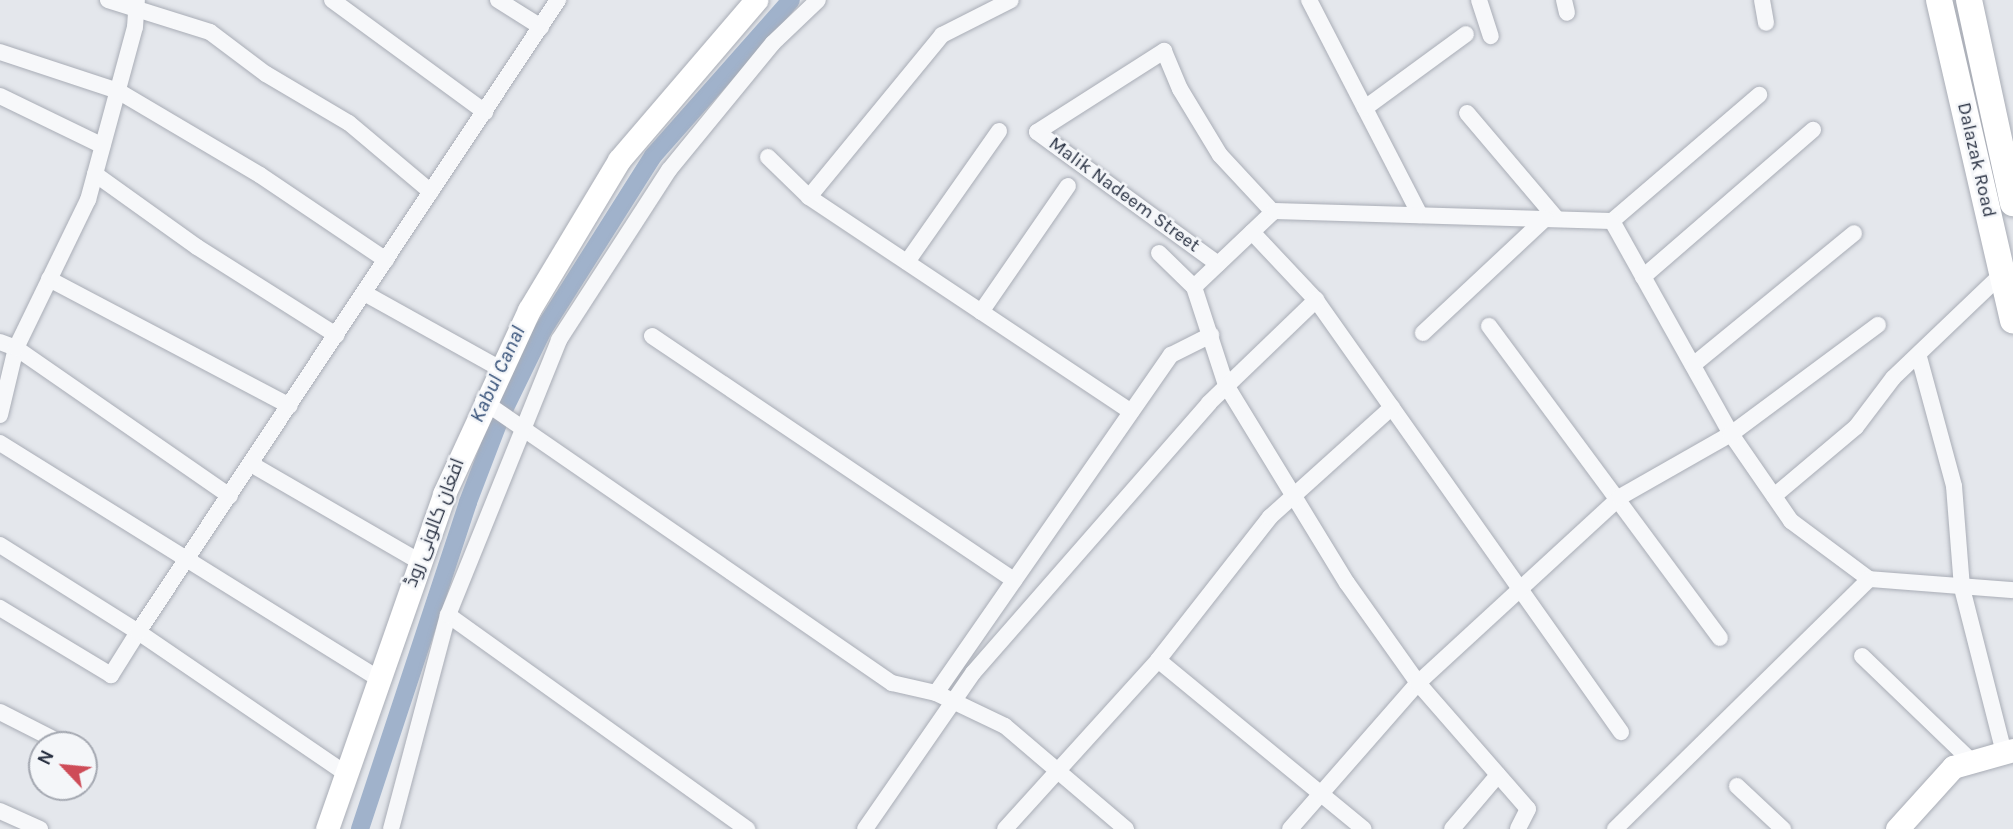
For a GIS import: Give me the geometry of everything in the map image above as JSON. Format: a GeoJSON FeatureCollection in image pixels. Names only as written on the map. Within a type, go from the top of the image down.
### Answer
{"type":"FeatureCollection","features":[{"type":"Feature","properties":{"kind":"main road","name":"افغان کالونی روڈ"},"geometry":{"type":"LineString","coordinates":[[327,829],[420,562],[499,368],[619,160],[757,0]]}},
{"type":"Feature","properties":{"kind":"main road","name":"Dalazak Road"},"geometry":{"type":"LineString","coordinates":[[1939,0],[2006,278],[2013,321]]}},
{"type":"Feature","properties":{"kind":"main road","name":"Dalazak Road"},"geometry":{"type":"LineString","coordinates":[[1969,0],[2013,203]]}},
{"type":"Feature","properties":{"kind":"main road"},"geometry":{"type":"LineString","coordinates":[[1897,829],[1953,767],[2008,752]]}},
{"type":"Feature","properties":{"kind":"street"},"geometry":{"type":"LineString","coordinates":[[108,0],[137,4],[210,32],[266,74],[349,123],[431,192]]}},
{"type":"Feature","properties":{"kind":"street"},"geometry":{"type":"LineString","coordinates":[[332,0],[485,112]]}},
{"type":"Feature","properties":{"kind":"street"},"geometry":{"type":"LineString","coordinates":[[498,0],[541,26]]}},
{"type":"Feature","properties":{"kind":"street"},"geometry":{"type":"LineString","coordinates":[[0,608],[111,675],[558,0]]}},
{"type":"Feature","properties":{"kind":"street"},"geometry":{"type":"LineString","coordinates":[[391,829],[448,615],[519,424],[559,340],[669,170],[772,43],[818,0]]}},
{"type":"Feature","properties":{"kind":"street"},"geometry":{"type":"LineString","coordinates":[[809,197],[942,35],[1011,0]]}},
{"type":"Feature","properties":{"kind":"street"},"geometry":{"type":"LineString","coordinates":[[1309,0],[1420,215]]}},
{"type":"Feature","properties":{"kind":"street"},"geometry":{"type":"LineString","coordinates":[[1479,0],[1491,36]]}},
{"type":"Feature","properties":{"kind":"street"},"geometry":{"type":"LineString","coordinates":[[1762,0],[1766,23]]}},
{"type":"Feature","properties":{"kind":"street"},"geometry":{"type":"LineString","coordinates":[[0,415],[16,348],[88,200],[118,91],[137,4]]}},
{"type":"Feature","properties":{"kind":"street"},"geometry":{"type":"LineString","coordinates":[[1365,108],[1466,34]]}},
{"type":"Feature","properties":{"kind":"street","name":"Malik Nadeem Street"},"geometry":{"type":"LineString","coordinates":[[1218,264],[1037,132],[1164,51],[1180,89],[1220,155],[1273,212]]}},
{"type":"Feature","properties":{"kind":"street"},"geometry":{"type":"LineString","coordinates":[[0,52],[118,91],[260,175],[386,260]]}},
{"type":"Feature","properties":{"kind":"street"},"geometry":{"type":"LineString","coordinates":[[1194,287],[1273,212],[1612,221],[1759,95]]}},
{"type":"Feature","properties":{"kind":"street"},"geometry":{"type":"LineString","coordinates":[[0,96],[103,146]]}},
{"type":"Feature","properties":{"kind":"street"},"geometry":{"type":"LineString","coordinates":[[1466,113],[1551,219]]}},
{"type":"Feature","properties":{"kind":"street"},"geometry":{"type":"LineString","coordinates":[[1643,278],[1813,130]]}},
{"type":"Feature","properties":{"kind":"street"},"geometry":{"type":"LineString","coordinates":[[907,262],[999,131]]}},
{"type":"Feature","properties":{"kind":"street"},"geometry":{"type":"LineString","coordinates":[[768,157],[809,197],[1131,412]]}},
{"type":"Feature","properties":{"kind":"street"},"geometry":{"type":"LineString","coordinates":[[95,174],[197,247],[336,335]]}},
{"type":"Feature","properties":{"kind":"street"},"geometry":{"type":"LineString","coordinates":[[981,312],[1068,186]]}},
{"type":"Feature","properties":{"kind":"street"},"geometry":{"type":"LineString","coordinates":[[1423,332],[1551,219]]}},
{"type":"Feature","properties":{"kind":"street"},"geometry":{"type":"LineString","coordinates":[[1612,221],[1731,434],[1791,521],[1869,579],[2013,590]]}},
{"type":"Feature","properties":{"kind":"street"},"geometry":{"type":"LineString","coordinates":[[1252,232],[1316,300],[1621,732]]}},
{"type":"Feature","properties":{"kind":"street"},"geometry":{"type":"LineString","coordinates":[[1693,365],[1854,233]]}},
{"type":"Feature","properties":{"kind":"street"},"geometry":{"type":"LineString","coordinates":[[1159,253],[1194,287],[1226,384],[1347,583],[1418,683],[1528,809],[1518,829]]}},
{"type":"Feature","properties":{"kind":"street"},"geometry":{"type":"LineString","coordinates":[[1774,496],[1856,427],[1893,378],[2006,278]]}},
{"type":"Feature","properties":{"kind":"street"},"geometry":{"type":"LineString","coordinates":[[49,279],[290,406]]}},
{"type":"Feature","properties":{"kind":"street"},"geometry":{"type":"LineString","coordinates":[[364,293],[499,368]]}},
{"type":"Feature","properties":{"kind":"street"},"geometry":{"type":"LineString","coordinates":[[865,829],[952,700],[1226,384],[1316,300]]}},
{"type":"Feature","properties":{"kind":"street"},"geometry":{"type":"LineString","coordinates":[[1290,829],[1418,683],[1620,497],[1731,434],[1878,325]]}},
{"type":"Feature","properties":{"kind":"street"},"geometry":{"type":"LineString","coordinates":[[1489,326],[1620,497],[1720,638]]}},
{"type":"Feature","properties":{"kind":"street"},"geometry":{"type":"LineString","coordinates":[[936,692],[1171,355],[1211,335]]}},
{"type":"Feature","properties":{"kind":"street"},"geometry":{"type":"LineString","coordinates":[[652,336],[1014,580]]}},
{"type":"Feature","properties":{"kind":"street"},"geometry":{"type":"LineString","coordinates":[[0,342],[16,348],[230,496]]}},
{"type":"Feature","properties":{"kind":"street"},"geometry":{"type":"LineString","coordinates":[[1919,357],[1954,486],[1962,588],[2008,752]]}},
{"type":"Feature","properties":{"kind":"street"},"geometry":{"type":"LineString","coordinates":[[486,403],[892,682],[936,692],[1005,726],[1126,829]]}},
{"type":"Feature","properties":{"kind":"street"},"geometry":{"type":"LineString","coordinates":[[1004,829],[1158,660],[1270,517],[1392,407]]}},
{"type":"Feature","properties":{"kind":"street"},"geometry":{"type":"LineString","coordinates":[[0,443],[378,678]]}},
{"type":"Feature","properties":{"kind":"street"},"geometry":{"type":"LineString","coordinates":[[251,464],[420,562]]}},
{"type":"Feature","properties":{"kind":"street"},"geometry":{"type":"LineString","coordinates":[[0,545],[138,632],[345,773]]}},
{"type":"Feature","properties":{"kind":"street"},"geometry":{"type":"LineString","coordinates":[[1615,829],[1869,579]]}},
{"type":"Feature","properties":{"kind":"street"},"geometry":{"type":"LineString","coordinates":[[448,615],[747,829]]}},
{"type":"Feature","properties":{"kind":"street"},"geometry":{"type":"LineString","coordinates":[[1863,656],[1972,762]]}},
{"type":"Feature","properties":{"kind":"street"},"geometry":{"type":"LineString","coordinates":[[1158,660],[1324,793],[1364,829]]}},
{"type":"Feature","properties":{"kind":"street"},"geometry":{"type":"LineString","coordinates":[[0,712],[37,731]]}},
{"type":"Feature","properties":{"kind":"street"},"geometry":{"type":"LineString","coordinates":[[1452,829],[1498,775]]}},
{"type":"Feature","properties":{"kind":"street"},"geometry":{"type":"LineString","coordinates":[[1737,786],[1783,829]]}},
{"type":"Feature","properties":{"kind":"street"},"geometry":{"type":"LineString","coordinates":[[0,811],[40,829]]}},
{"type":"Feature","properties":{"kind":"waterway","name":"Kabul Canal"},"geometry":{"type":"LineString","coordinates":[[360,829],[468,502],[501,416],[543,330],[653,156],[791,0]]}}]}
